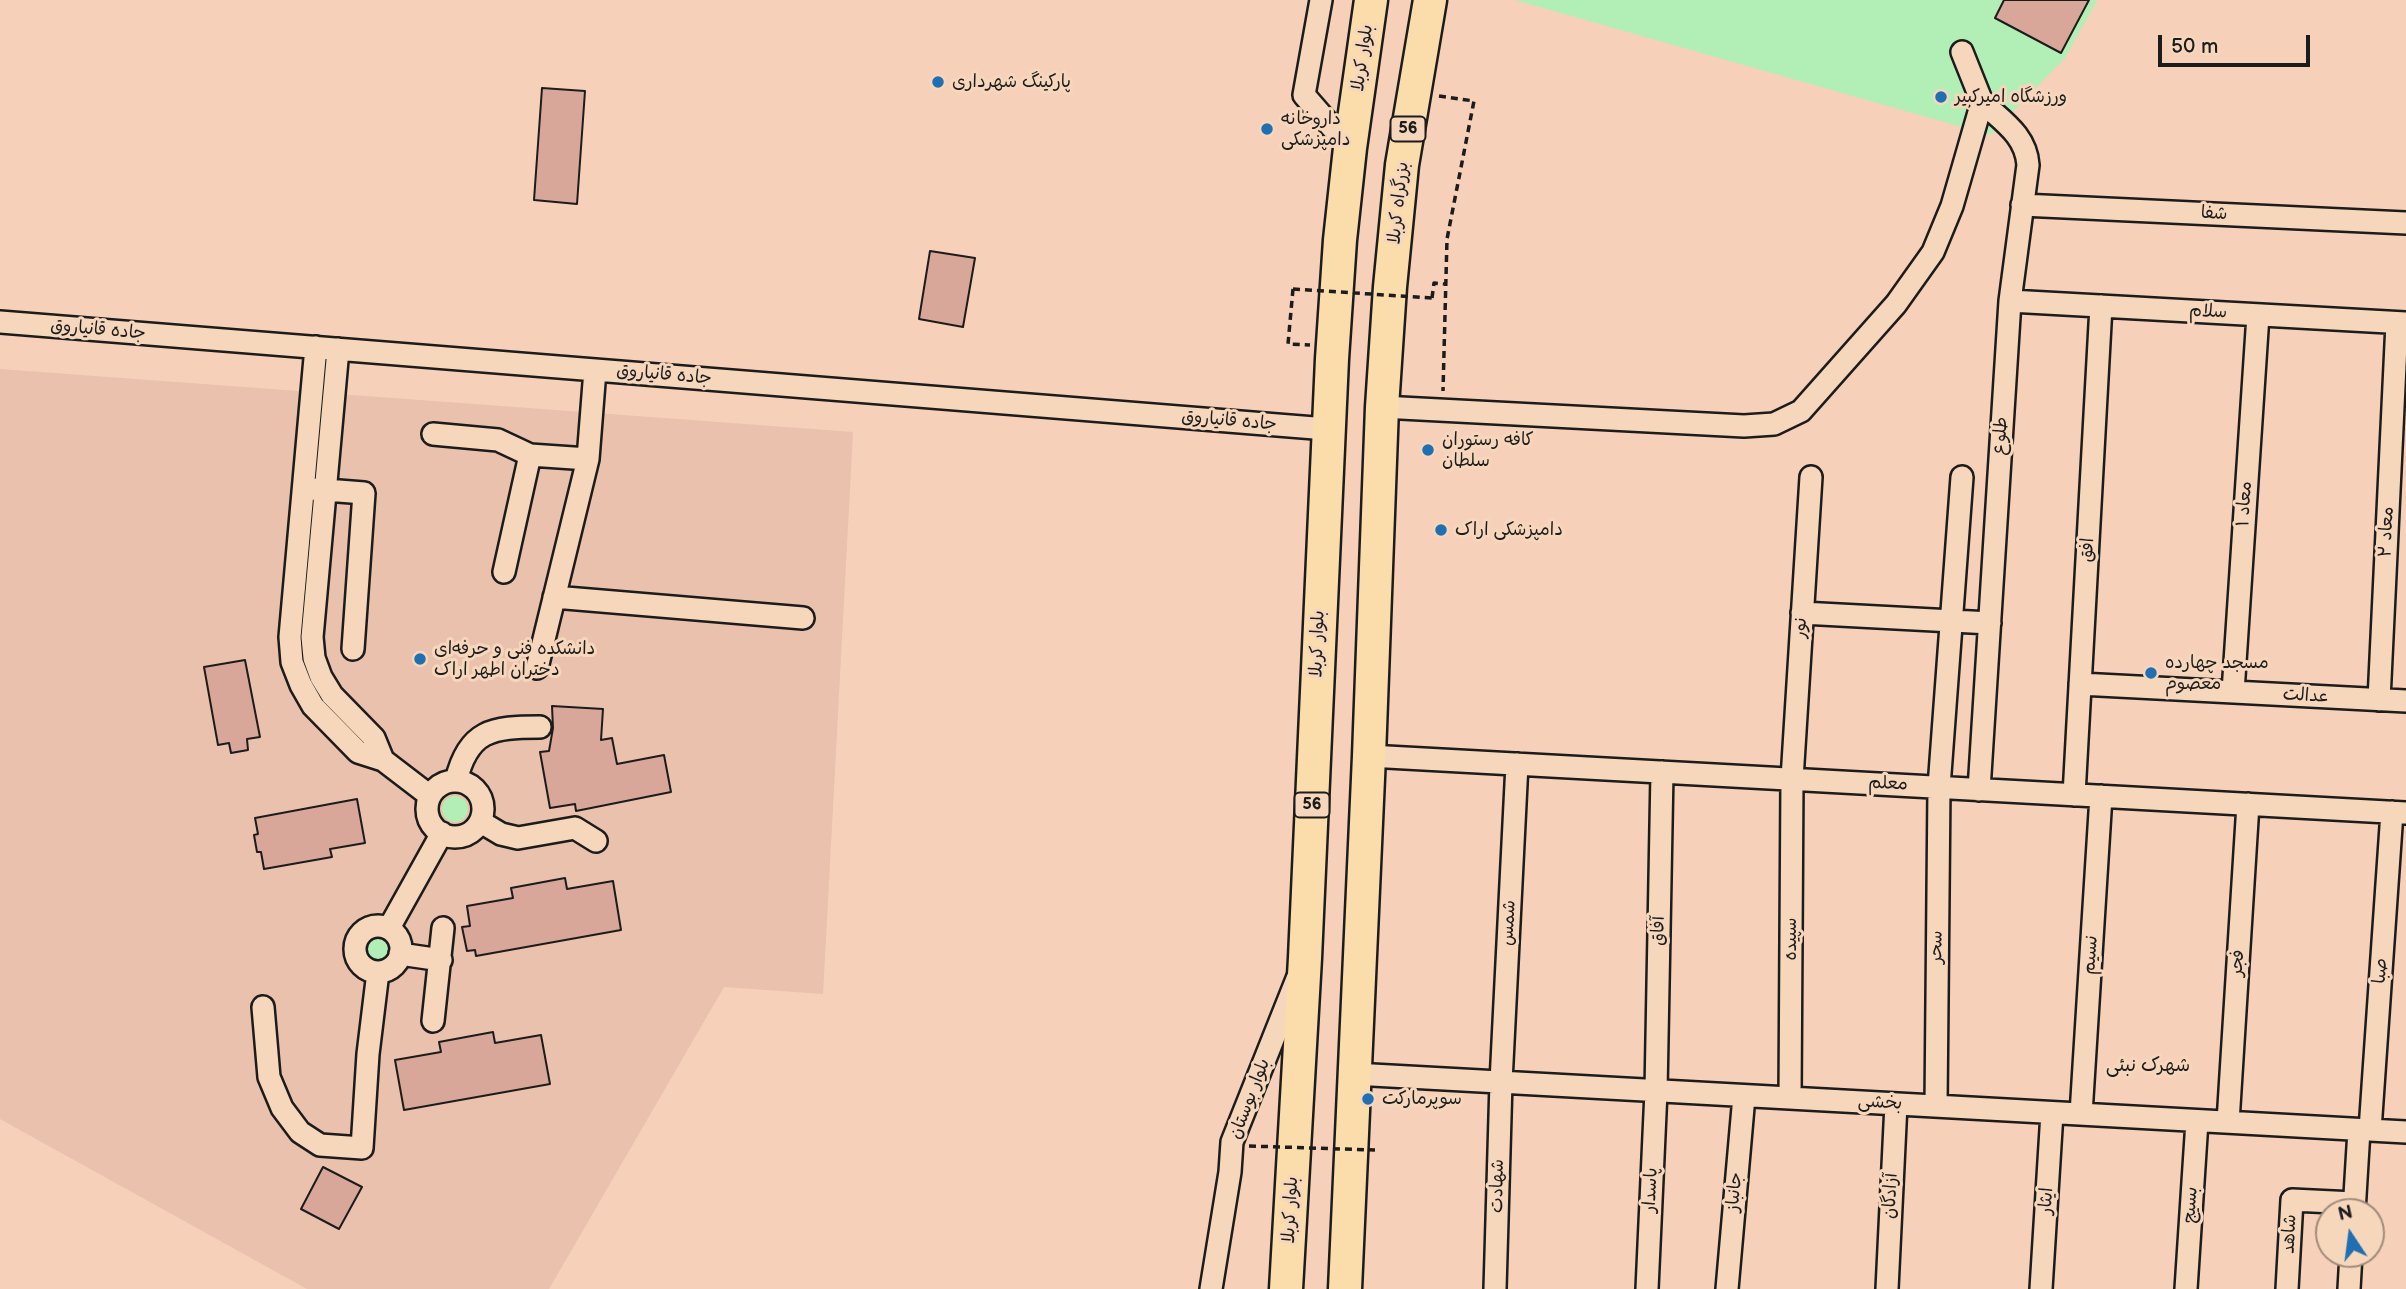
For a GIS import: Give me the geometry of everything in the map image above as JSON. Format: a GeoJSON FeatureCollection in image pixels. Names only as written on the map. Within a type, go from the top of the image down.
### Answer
{"type":"FeatureCollection","features":[{"type":"Feature","properties":{"kind":"highway","name":"بلوار کربلا"},"geometry":{"type":"LineString","coordinates":[[1286,1289],[1306,958],[1327,429],[1340,240],[1371,0]]}},
{"type":"Feature","properties":{"kind":"highway","name":"بزرگراه کربلا"},"geometry":{"type":"LineString","coordinates":[[1382,407],[1402,165],[1430,0]]}},
{"type":"Feature","properties":{"kind":"highway","name":"56"},"geometry":{"type":"LineString","coordinates":[[1345,1289],[1382,407]]}},
{"type":"Feature","properties":{"kind":"street"},"geometry":{"type":"LineString","coordinates":[[1321,0],[1304,95],[1350,148]]}},
{"type":"Feature","properties":{"kind":"street"},"geometry":{"type":"LineString","coordinates":[[1382,407],[1744,426],[1763,426],[1794,416],[1896,304],[1933,252],[1952,206],[1982,102],[1962,52]]}},
{"type":"Feature","properties":{"kind":"street","name":"طلوع"},"geometry":{"type":"LineString","coordinates":[[1979,790],[2010,301],[2028,165],[2022,140],[1982,102]]}},
{"type":"Feature","properties":{"kind":"street","name":"شفا"},"geometry":{"type":"LineString","coordinates":[[2022,205],[2406,223]]}},
{"type":"Feature","properties":{"kind":"street","name":"سلام"},"geometry":{"type":"LineString","coordinates":[[2010,301],[2402,323]]}},
{"type":"Feature","properties":{"kind":"street","name":"افق"},"geometry":{"type":"LineString","coordinates":[[2074,795],[2101,306]]}},
{"type":"Feature","properties":{"kind":"street","name":"معاد ۱"},"geometry":{"type":"LineString","coordinates":[[2233,692],[2258,315]]}},
{"type":"Feature","properties":{"kind":"street","name":"جاده قانیاروق"},"geometry":{"type":"LineString","coordinates":[[0,322],[1327,429]]}},
{"type":"Feature","properties":{"kind":"street","name":"معاد ۲"},"geometry":{"type":"LineString","coordinates":[[2379,700],[2402,323]]}},
{"type":"Feature","properties":{"kind":"street"},"geometry":{"type":"LineString","coordinates":[[316,347],[290,637],[292,662],[313,706],[358,752],[383,760],[430,796]]}},
{"type":"Feature","properties":{"kind":"street"},"geometry":{"type":"LineString","coordinates":[[338,349],[312,637],[314,658],[331,695],[374,738],[383,760]]}},
{"type":"Feature","properties":{"kind":"street"},"geometry":{"type":"LineString","coordinates":[[537,668],[588,458],[595,370]]}},
{"type":"Feature","properties":{"kind":"street"},"geometry":{"type":"LineString","coordinates":[[433,434],[498,440],[530,455],[588,458]]}},
{"type":"Feature","properties":{"kind":"street"},"geometry":{"type":"LineString","coordinates":[[505,572],[530,455]]}},
{"type":"Feature","properties":{"kind":"street","name":"نور"},"geometry":{"type":"LineString","coordinates":[[1792,779],[1811,477]]}},
{"type":"Feature","properties":{"kind":"street","name":"سحر"},"geometry":{"type":"LineString","coordinates":[[1936,1106],[1939,787],[1962,477]]}},
{"type":"Feature","properties":{"kind":"street"},"geometry":{"type":"LineString","coordinates":[[303,488],[364,493],[353,649]]}},
{"type":"Feature","properties":{"kind":"street"},"geometry":{"type":"LineString","coordinates":[[554,597],[803,618]]}},
{"type":"Feature","properties":{"kind":"street"},"geometry":{"type":"LineString","coordinates":[[1802,613],[1990,623]]}},
{"type":"Feature","properties":{"kind":"street"},"geometry":{"type":"LineString","coordinates":[[292,662],[314,658]]}},
{"type":"Feature","properties":{"kind":"street","name":"عدالت"},"geometry":{"type":"LineString","coordinates":[[2080,684],[2406,701]]}},
{"type":"Feature","properties":{"kind":"street"},"geometry":{"type":"LineString","coordinates":[[456,781],[461,760],[474,740],[504,727],[540,727]]}},
{"type":"Feature","properties":{"kind":"street","name":"معلم"},"geometry":{"type":"LineString","coordinates":[[1369,756],[2399,813]]}},
{"type":"Feature","properties":{"kind":"street","name":"شمس"},"geometry":{"type":"LineString","coordinates":[[1501,1082],[1517,764]]}},
{"type":"Feature","properties":{"kind":"street","name":"آفاق"},"geometry":{"type":"LineString","coordinates":[[1656,1091],[1662,772]]}},
{"type":"Feature","properties":{"kind":"street","name":"سپیده"},"geometry":{"type":"LineString","coordinates":[[1790,1098],[1792,779]]}},
{"type":"Feature","properties":{"kind":"street"},"geometry":{"type":"LineString","coordinates":[[456,781],[474,787],[481,797],[484,810],[481,822],[472,832],[461,837],[442,833],[429,821],[427,808],[430,796],[438,786],[456,781]]}},
{"type":"Feature","properties":{"kind":"street","name":"نسیم"},"geometry":{"type":"LineString","coordinates":[[2081,1114],[2101,796]]}},
{"type":"Feature","properties":{"kind":"street","name":"فجر"},"geometry":{"type":"LineString","coordinates":[[2228,1122],[2248,804]]}},
{"type":"Feature","properties":{"kind":"street","name":"صبا"},"geometry":{"type":"LineString","coordinates":[[2355,1198],[2399,813]]}},
{"type":"Feature","properties":{"kind":"street"},"geometry":{"type":"LineString","coordinates":[[481,822],[501,834],[518,838],[575,828],[596,841]]}},
{"type":"Feature","properties":{"kind":"street"},"geometry":{"type":"LineString","coordinates":[[389,928],[442,833]]}},
{"type":"Feature","properties":{"kind":"street"},"geometry":{"type":"LineString","coordinates":[[378,925],[389,928],[398,937],[400,954],[390,968],[379,972],[367,969],[358,960],[355,949],[358,938],[366,929],[378,925]]}},
{"type":"Feature","properties":{"kind":"street"},"geometry":{"type":"LineString","coordinates":[[433,1021],[443,928]]}},
{"type":"Feature","properties":{"kind":"street"},"geometry":{"type":"LineString","coordinates":[[400,954],[441,960]]}},
{"type":"Feature","properties":{"kind":"street","name":"بلوار بوستان"},"geometry":{"type":"LineString","coordinates":[[1211,1289],[1230,1172],[1232,1142],[1306,958]]}},
{"type":"Feature","properties":{"kind":"street"},"geometry":{"type":"LineString","coordinates":[[263,1007],[269,1077],[282,1108],[300,1132],[320,1144],[362,1148],[368,1054],[379,972]]}},
{"type":"Feature","properties":{"kind":"street","name":"بخشی"},"geometry":{"type":"LineString","coordinates":[[1354,1074],[2406,1132]]}},
{"type":"Feature","properties":{"kind":"street","name":"شهادت"},"geometry":{"type":"LineString","coordinates":[[1495,1289],[1501,1082]]}},
{"type":"Feature","properties":{"kind":"street","name":"پاسدار"},"geometry":{"type":"LineString","coordinates":[[1647,1289],[1656,1091]]}},
{"type":"Feature","properties":{"kind":"street","name":"جانباز"},"geometry":{"type":"LineString","coordinates":[[1727,1289],[1744,1096]]}},
{"type":"Feature","properties":{"kind":"street","name":"آزادگان"},"geometry":{"type":"LineString","coordinates":[[1886,1289],[1896,1104]]}},
{"type":"Feature","properties":{"kind":"street","name":"ایثار"},"geometry":{"type":"LineString","coordinates":[[2041,1289],[2052,1113]]}},
{"type":"Feature","properties":{"kind":"street","name":"بسیج"},"geometry":{"type":"LineString","coordinates":[[2186,1289],[2196,1121]]}},
{"type":"Feature","properties":{"kind":"street","name":"شاهد"},"geometry":{"type":"LineString","coordinates":[[2287,1289],[2292,1200],[2315,1203]]}},
{"type":"Feature","properties":{"kind":"street"},"geometry":{"type":"LineString","coordinates":[[2349,1289],[2350,1268]]}},
{"type":"Feature","properties":{"kind":"path"},"geometry":{"type":"LineString","coordinates":[[1413,93],[1474,101],[1451,211],[1444,284],[1443,387]]}},
{"type":"Feature","properties":{"kind":"path"},"geometry":{"type":"LineString","coordinates":[[1288,344],[1293,289],[1433,298],[1434,283],[1444,284]]}},
{"type":"Feature","properties":{"kind":"path"},"geometry":{"type":"LineString","coordinates":[[1249,1146],[1376,1150]]}},
{"type":"Feature","properties":{"kind":"shaded area","name":"دانشکده فنی و حرفه‌ای دختران اطهر اراک"},"geometry":{"type":"Polygon","coordinates":[[[0,369],[853,432],[823,994],[724,987],[549,1289],[307,1289],[0,1119],[0,369]]]}},
{"type":"Feature","properties":{"kind":"green space","name":"ورزشگاه امیرکبیر"},"geometry":{"type":"Polygon","coordinates":[[[1515,0],[2097,0],[2065,58],[1990,135],[1515,0]]]}},
{"type":"Feature","properties":{"kind":"green space"},"geometry":{"type":"Polygon","coordinates":[[[455,796],[464,800],[468,809],[464,818],[455,822],[446,818],[442,809],[446,800],[455,796]]]}},
{"type":"Feature","properties":{"kind":"green space"},"geometry":{"type":"Polygon","coordinates":[[[378,937],[389,944],[390,949],[383,960],[378,961],[367,954],[366,949],[373,938],[378,937]]]}},
{"type":"Feature","properties":{"kind":"building"},"geometry":{"type":"Polygon","coordinates":[[[2004,0],[2089,0],[2061,53],[1995,18],[2004,0]]]}},
{"type":"Feature","properties":{"kind":"building"},"geometry":{"type":"Polygon","coordinates":[[[542,88],[585,91],[577,204],[534,200],[542,88]]]}},
{"type":"Feature","properties":{"kind":"building"},"geometry":{"type":"Polygon","coordinates":[[[930,251],[975,258],[963,327],[919,319],[930,251]]]}},
{"type":"Feature","properties":{"kind":"building"},"geometry":{"type":"Polygon","coordinates":[[[245,660],[260,737],[247,739],[248,750],[231,753],[229,743],[218,745],[204,667],[245,660]]]}},
{"type":"Feature","properties":{"kind":"building"},"geometry":{"type":"Polygon","coordinates":[[[552,706],[603,709],[601,740],[612,738],[617,764],[664,755],[671,792],[576,811],[575,804],[550,808],[540,752],[549,751],[553,728],[552,706]]]}},
{"type":"Feature","properties":{"kind":"building"},"geometry":{"type":"Polygon","coordinates":[[[357,799],[365,843],[330,849],[332,857],[264,869],[254,835],[258,834],[255,818],[357,799]]]}},
{"type":"Feature","properties":{"kind":"building"},"geometry":{"type":"Polygon","coordinates":[[[565,878],[567,889],[613,881],[621,930],[476,956],[475,950],[467,951],[462,927],[470,926],[467,906],[513,898],[511,888],[565,878]]]}},
{"type":"Feature","properties":{"kind":"building"},"geometry":{"type":"Polygon","coordinates":[[[493,1032],[495,1043],[541,1035],[550,1084],[404,1110],[395,1060],[441,1052],[439,1042],[493,1032]]]}},
{"type":"Feature","properties":{"kind":"building"},"geometry":{"type":"Polygon","coordinates":[[[323,1167],[362,1187],[339,1229],[301,1209],[323,1167]]]}},
{"type":"Feature","properties":{"kind":"place","name":"پارکینگ شهرداری"},"geometry":{"type":"Point","coordinates":[938,82]}},
{"type":"Feature","properties":{"kind":"place","name":"ورزشگاه امیرکبیر"},"geometry":{"type":"Point","coordinates":[1941,97]}},
{"type":"Feature","properties":{"kind":"place","name":"داروخانه دامپزشکی"},"geometry":{"type":"Point","coordinates":[1267,129]}},
{"type":"Feature","properties":{"kind":"place","name":"کافه رستوران سلطان"},"geometry":{"type":"Point","coordinates":[1428,450]}},
{"type":"Feature","properties":{"kind":"place","name":"دامپزشکی اراک"},"geometry":{"type":"Point","coordinates":[1441,530]}},
{"type":"Feature","properties":{"kind":"place","name":"دانشکده فنی و حرفه‌ای دختران اطهر اراک"},"geometry":{"type":"Point","coordinates":[420,659]}},
{"type":"Feature","properties":{"kind":"place","name":"مسجد چهارده معصوم"},"geometry":{"type":"Point","coordinates":[2151,673]}},
{"type":"Feature","properties":{"kind":"place","name":"سوپرمارکت"},"geometry":{"type":"Point","coordinates":[1368,1099]}},
{"type":"Feature","properties":{"kind":"district","name":"شهرک نبئی"},"geometry":{"type":"Point","coordinates":[2148,1066]}}]}
